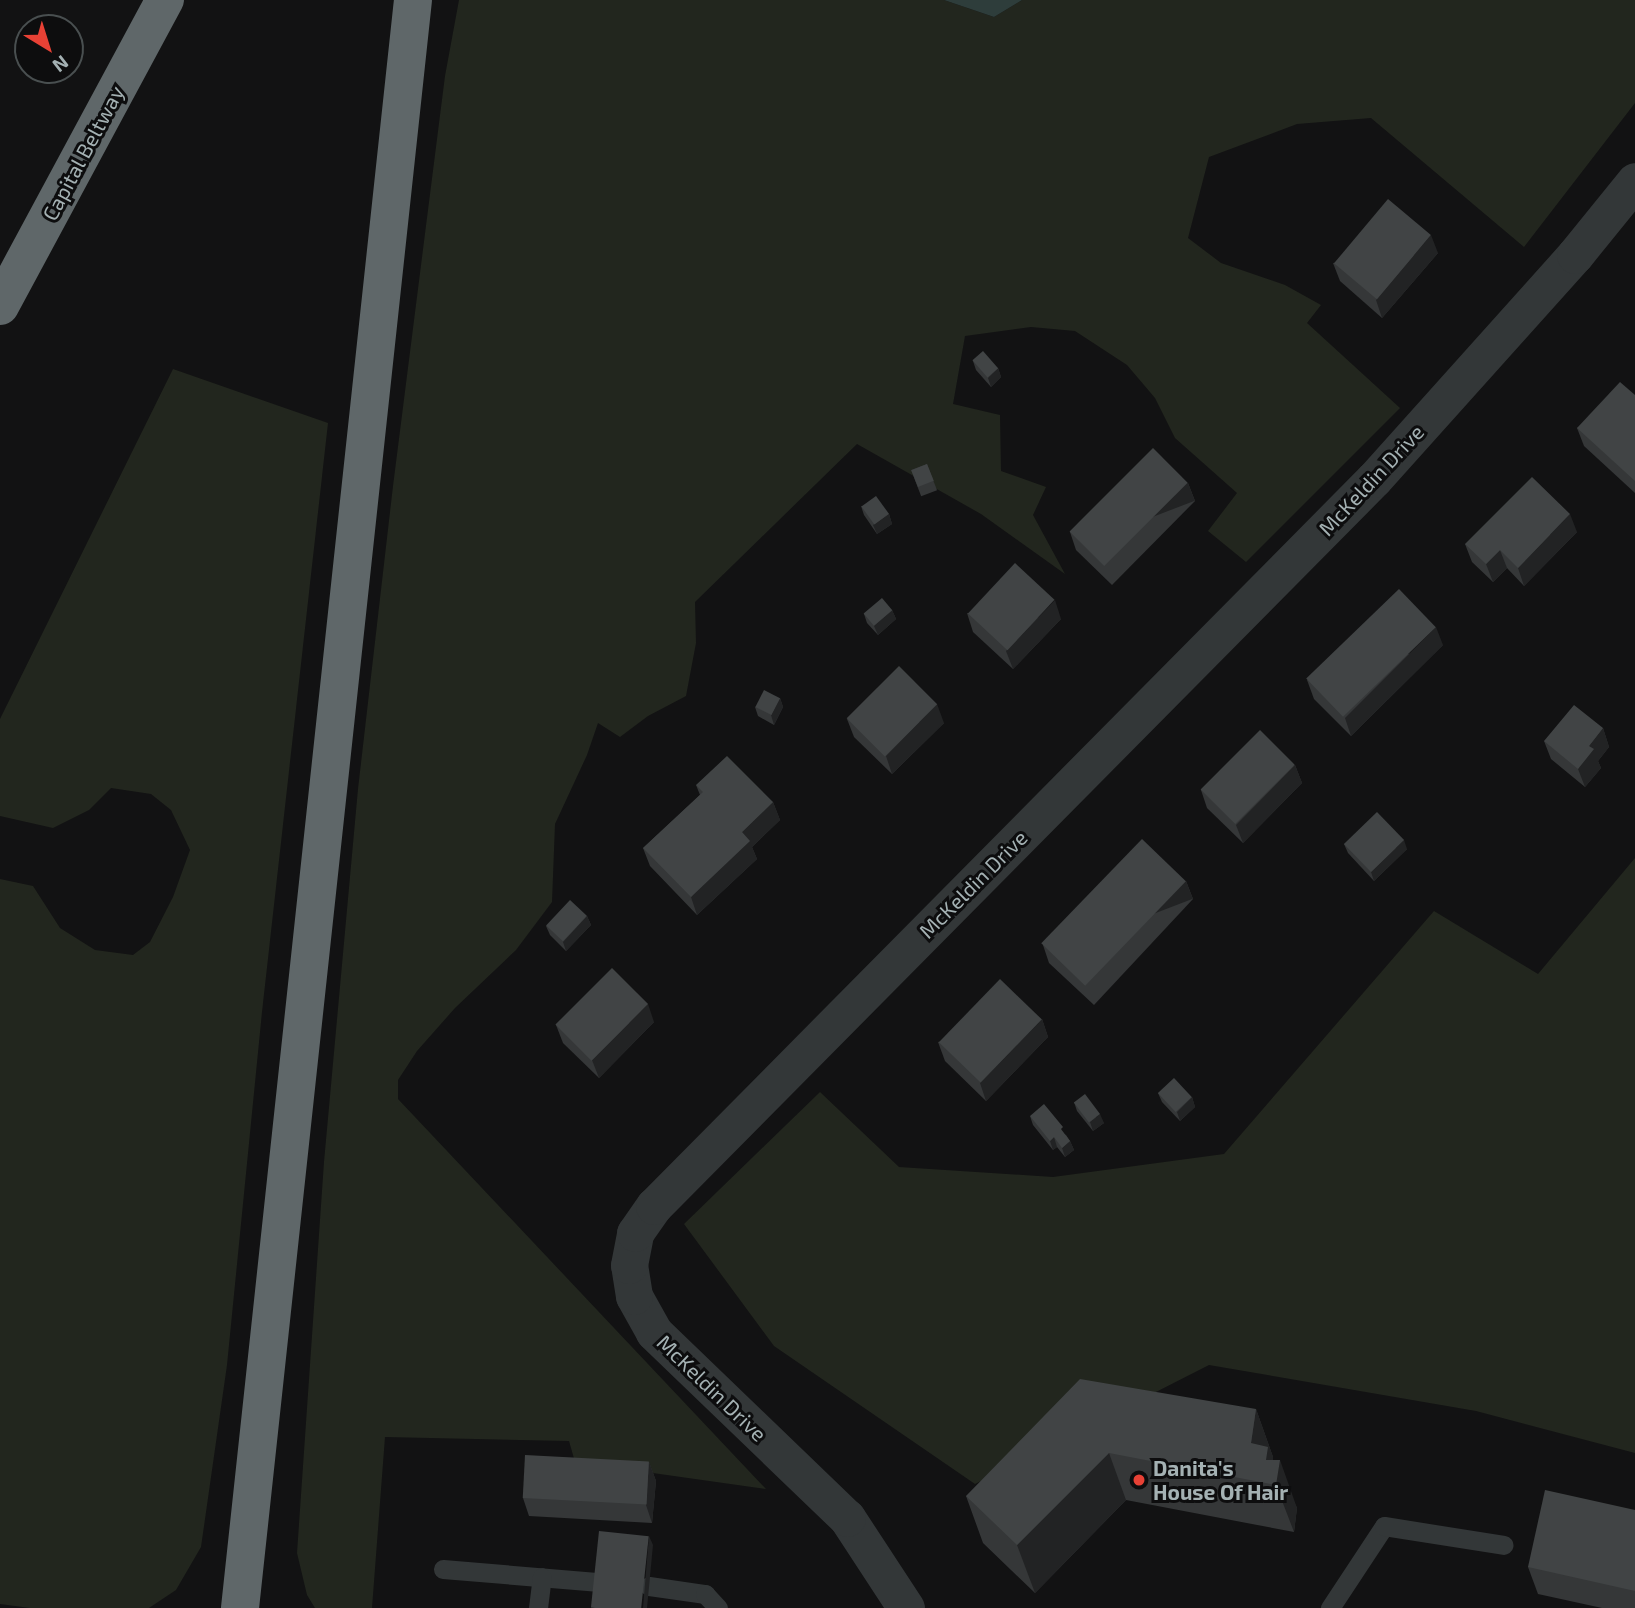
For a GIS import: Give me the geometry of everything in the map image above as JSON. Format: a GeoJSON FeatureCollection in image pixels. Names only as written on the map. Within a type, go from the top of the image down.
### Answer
{"type":"FeatureCollection","features":[{"type":"Feature","properties":{"kind":"highway","name":"Capital Beltway"},"geometry":{"type":"LineString","coordinates":[[0,306],[165,0]]}},
{"type":"Feature","properties":{"kind":"highway"},"geometry":{"type":"LineString","coordinates":[[240,1608],[413,0]]}},
{"type":"Feature","properties":{"kind":"street","name":"McKeldin Drive"},"geometry":{"type":"LineString","coordinates":[[906,1608],[847,1518],[654,1332],[634,1296],[629,1265],[635,1233],[654,1206],[1368,485],[1575,255],[1635,181]]}},
{"type":"Feature","properties":{"kind":"lane"},"geometry":{"type":"LineString","coordinates":[[1330,1608],[1384,1526],[1504,1545]]}},
{"type":"Feature","properties":{"kind":"lane"},"geometry":{"type":"LineString","coordinates":[[443,1569],[599,1582]]}},
{"type":"Feature","properties":{"kind":"lane"},"geometry":{"type":"LineString","coordinates":[[538,1608],[542,1577]]}},
{"type":"Feature","properties":{"kind":"lane"},"geometry":{"type":"LineString","coordinates":[[649,1586],[705,1594],[718,1608]]}},
{"type":"Feature","properties":{"kind":"shaded area"},"geometry":{"type":"Polygon","coordinates":[[[459,0],[944,0],[994,17],[1022,0],[1635,0],[1635,103],[1524,247],[1371,118],[1297,124],[1209,157],[1188,238],[1221,263],[1285,285],[1321,305],[1307,323],[1400,408],[1246,562],[1208,531],[1237,493],[1175,438],[1155,398],[1127,365],[1075,331],[1031,327],[965,336],[953,404],[1000,415],[1001,471],[1046,487],[1033,515],[1065,574],[981,514],[857,444],[695,602],[696,643],[686,696],[648,716],[620,737],[598,723],[587,755],[555,824],[552,902],[516,950],[455,1008],[417,1051],[398,1080],[398,1099],[766,1489],[575,1462],[569,1441],[385,1437],[372,1608],[315,1608],[307,1595],[297,1553],[324,1162],[358,789],[393,486],[445,76],[459,0]]]}},
{"type":"Feature","properties":{"kind":"shaded area"},"geometry":{"type":"Polygon","coordinates":[[[944,0],[1022,0],[994,17],[944,0]]]}},
{"type":"Feature","properties":{"kind":"shaded area"},"geometry":{"type":"Polygon","coordinates":[[[173,369],[328,423],[262,1012],[227,1365],[201,1547],[176,1590],[149,1608],[30,1608],[0,1604],[0,879],[33,886],[60,928],[95,950],[133,955],[150,942],[173,897],[190,850],[171,810],[151,794],[111,788],[89,810],[53,828],[0,816],[0,719],[173,369]]]}},
{"type":"Feature","properties":{"kind":"shaded area"},"geometry":{"type":"Polygon","coordinates":[[[1635,858],[1635,1453],[1476,1411],[1209,1365],[975,1484],[774,1346],[684,1224],[820,1092],[899,1167],[1053,1177],[1224,1154],[1434,911],[1538,974],[1635,858]]]}},
{"type":"Feature","properties":{"kind":"building"},"geometry":{"type":"Polygon","coordinates":[[[1388,199],[1431,235],[1377,299],[1334,263],[1388,199]]]}},
{"type":"Feature","properties":{"kind":"building"},"geometry":{"type":"Polygon","coordinates":[[[983,351],[998,368],[988,378],[972,360],[983,351]]]}},
{"type":"Feature","properties":{"kind":"building"},"geometry":{"type":"Polygon","coordinates":[[[1620,382],[1635,395],[1635,481],[1577,428],[1620,382]]]}},
{"type":"Feature","properties":{"kind":"building"},"geometry":{"type":"Polygon","coordinates":[[[1153,448],[1188,483],[1104,566],[1070,531],[1153,448]]]}},
{"type":"Feature","properties":{"kind":"building"},"geometry":{"type":"Polygon","coordinates":[[[927,464],[934,481],[918,487],[911,470],[927,464]]]}},
{"type":"Feature","properties":{"kind":"building"},"geometry":{"type":"Polygon","coordinates":[[[1532,477],[1570,514],[1518,568],[1500,550],[1486,564],[1465,544],[1532,477]]]}},
{"type":"Feature","properties":{"kind":"building"},"geometry":{"type":"Polygon","coordinates":[[[876,496],[889,514],[874,524],[861,507],[876,496]]]}},
{"type":"Feature","properties":{"kind":"building"},"geometry":{"type":"Polygon","coordinates":[[[1015,563],[1054,600],[1007,650],[968,613],[1015,563]]]}},
{"type":"Feature","properties":{"kind":"building"},"geometry":{"type":"Polygon","coordinates":[[[1399,589],[1436,627],[1343,717],[1306,679],[1399,589]]]}},
{"type":"Feature","properties":{"kind":"building"},"geometry":{"type":"Polygon","coordinates":[[[882,598],[892,610],[874,626],[864,613],[882,598]]]}},
{"type":"Feature","properties":{"kind":"building"},"geometry":{"type":"Polygon","coordinates":[[[899,666],[937,704],[885,757],[847,718],[899,666]]]}},
{"type":"Feature","properties":{"kind":"building"},"geometry":{"type":"Polygon","coordinates":[[[764,690],[780,698],[771,715],[755,707],[764,690]]]}},
{"type":"Feature","properties":{"kind":"building"},"geometry":{"type":"Polygon","coordinates":[[[1574,705],[1603,728],[1589,746],[1594,749],[1578,769],[1544,741],[1574,705]]]}},
{"type":"Feature","properties":{"kind":"building"},"geometry":{"type":"Polygon","coordinates":[[[1260,730],[1295,765],[1235,824],[1201,789],[1260,730]]]}},
{"type":"Feature","properties":{"kind":"building"},"geometry":{"type":"Polygon","coordinates":[[[727,756],[773,802],[742,832],[750,841],[691,897],[643,848],[703,792],[696,785],[727,756]]]}},
{"type":"Feature","properties":{"kind":"building"},"geometry":{"type":"Polygon","coordinates":[[[1377,812],[1404,840],[1371,872],[1344,844],[1377,812]]]}},
{"type":"Feature","properties":{"kind":"building"},"geometry":{"type":"Polygon","coordinates":[[[1142,839],[1186,881],[1085,986],[1041,943],[1142,839]]]}},
{"type":"Feature","properties":{"kind":"building"},"geometry":{"type":"Polygon","coordinates":[[[570,900],[587,916],[563,941],[546,926],[570,900]]]}},
{"type":"Feature","properties":{"kind":"building"},"geometry":{"type":"Polygon","coordinates":[[[612,968],[648,1004],[591,1061],[555,1025],[612,968]]]}},
{"type":"Feature","properties":{"kind":"building"},"geometry":{"type":"Polygon","coordinates":[[[1000,979],[1042,1019],[981,1083],[939,1042],[1000,979]]]}},
{"type":"Feature","properties":{"kind":"building"},"geometry":{"type":"Polygon","coordinates":[[[1174,1078],[1192,1097],[1176,1112],[1158,1093],[1174,1078]]]}},
{"type":"Feature","properties":{"kind":"building"},"geometry":{"type":"Polygon","coordinates":[[[1085,1094],[1100,1114],[1089,1122],[1074,1102],[1085,1094]]]}},
{"type":"Feature","properties":{"kind":"building"},"geometry":{"type":"Polygon","coordinates":[[[1044,1104],[1063,1127],[1061,1129],[1070,1141],[1062,1148],[1054,1137],[1050,1141],[1030,1116],[1044,1104]]]}},
{"type":"Feature","properties":{"kind":"building"},"geometry":{"type":"Polygon","coordinates":[[[1080,1379],[1256,1409],[1251,1443],[1268,1447],[1266,1460],[1280,1460],[1276,1485],[1109,1453],[1017,1545],[966,1496],[1080,1379]]]}},
{"type":"Feature","properties":{"kind":"building"},"geometry":{"type":"Polygon","coordinates":[[[525,1455],[649,1461],[647,1504],[523,1498],[525,1455]]]}},
{"type":"Feature","properties":{"kind":"building"},"geometry":{"type":"Polygon","coordinates":[[[1545,1490],[1635,1510],[1635,1591],[1528,1567],[1545,1490]]]}},
{"type":"Feature","properties":{"kind":"building"},"geometry":{"type":"Polygon","coordinates":[[[599,1531],[649,1536],[641,1608],[591,1608],[599,1531]]]}},
{"type":"Feature","properties":{"kind":"place","name":"Danita's House Of Hair"},"geometry":{"type":"Point","coordinates":[1139,1480]}}]}
